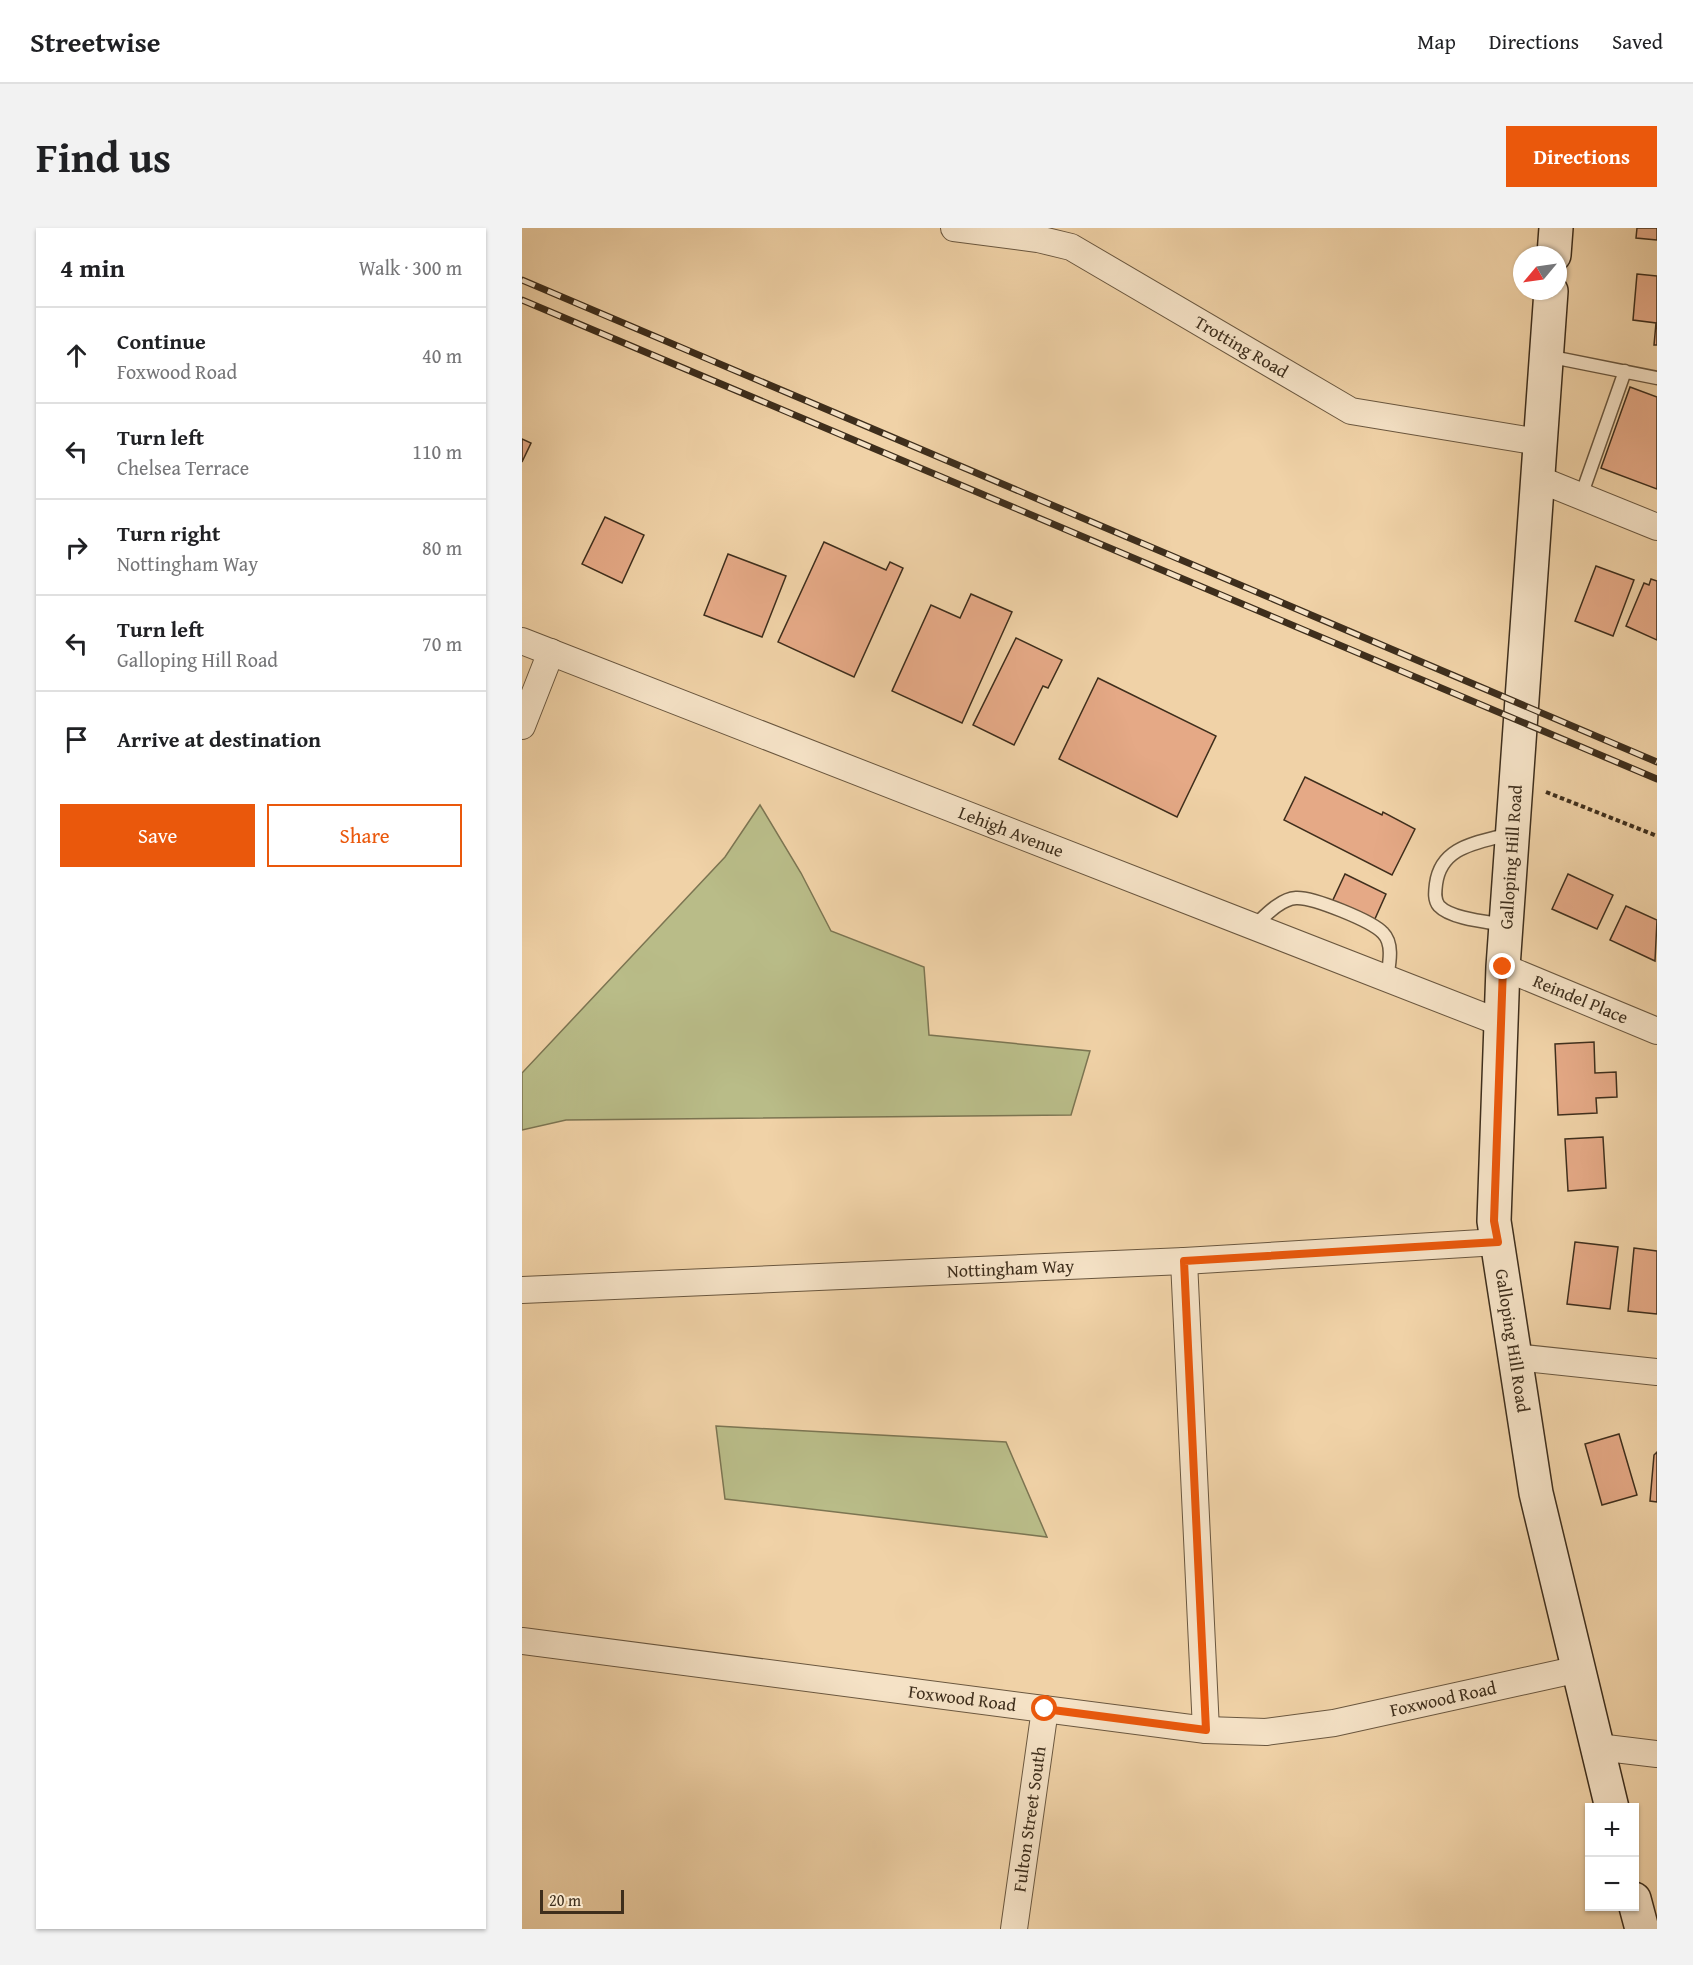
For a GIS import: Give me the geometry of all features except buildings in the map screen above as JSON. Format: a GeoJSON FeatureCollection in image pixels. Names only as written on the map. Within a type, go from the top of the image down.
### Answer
{"type":"FeatureCollection","features":[{"type":"Feature","properties":{"kind":"main road"},"geometry":{"type":"LineString","coordinates":[[1555,246],[1557,228]]}},
{"type":"Feature","properties":{"kind":"main road","name":"Galloping Hill Road"},"geometry":{"type":"LineString","coordinates":[[1550,300],[1503,967],[1494,1221],[1536,1493],[1611,1803]]}},
{"type":"Feature","properties":{"kind":"main road"},"geometry":{"type":"LineString","coordinates":[[1638,1911],[1642,1929]]}},
{"type":"Feature","properties":{"kind":"street","name":"Trotting Road"},"geometry":{"type":"LineString","coordinates":[[954,228],[1038,239],[1071,247],[1351,411],[1539,442]]}},
{"type":"Feature","properties":{"kind":"street"},"geometry":{"type":"LineString","coordinates":[[1536,478],[1657,527]]}},
{"type":"Feature","properties":{"kind":"street","name":"Lehigh Avenue"},"geometry":{"type":"LineString","coordinates":[[522,641],[1501,1023]]}},
{"type":"Feature","properties":{"kind":"street"},"geometry":{"type":"LineString","coordinates":[[522,726],[551,652]]}},
{"type":"Feature","properties":{"kind":"street","name":"Reindel Place"},"geometry":{"type":"LineString","coordinates":[[1503,967],[1657,1031]]}},
{"type":"Feature","properties":{"kind":"street","name":"Nottingham Way"},"geometry":{"type":"LineString","coordinates":[[522,1290],[1184,1261],[1498,1242]]}},
{"type":"Feature","properties":{"kind":"street"},"geometry":{"type":"LineString","coordinates":[[1184,1261],[1206,1730]]}},
{"type":"Feature","properties":{"kind":"street"},"geometry":{"type":"LineString","coordinates":[[1515,1357],[1657,1372]]}},
{"type":"Feature","properties":{"kind":"street","name":"Foxwood Road"},"geometry":{"type":"LineString","coordinates":[[522,1641],[1206,1730],[1266,1732],[1334,1723],[1579,1669]]}},
{"type":"Feature","properties":{"kind":"street","name":"Fulton Street South"},"geometry":{"type":"LineString","coordinates":[[1014,1929],[1045,1709]]}},
{"type":"Feature","properties":{"kind":"street"},"geometry":{"type":"LineString","coordinates":[[1598,1747],[1657,1754]]}},
{"type":"Feature","properties":{"kind":"lane"},"geometry":{"type":"LineString","coordinates":[[1546,356],[1657,378]]}},
{"type":"Feature","properties":{"kind":"lane"},"geometry":{"type":"LineString","coordinates":[[1581,496],[1625,371]]}},
{"type":"Feature","properties":{"kind":"lane"},"geometry":{"type":"LineString","coordinates":[[1507,925],[1458,916],[1439,907],[1434,895],[1437,877],[1449,855],[1461,847],[1513,833]]}},
{"type":"Feature","properties":{"kind":"lane"},"geometry":{"type":"LineString","coordinates":[[1254,926],[1281,904],[1295,898],[1313,901],[1365,922],[1384,933],[1389,943],[1387,978]]}},
{"type":"Feature","properties":{"kind":"path"},"geometry":{"type":"LineString","coordinates":[[1516,782],[1580,804],[1657,836]]}},
{"type":"Feature","properties":{"kind":"green space"},"geometry":{"type":"Polygon","coordinates":[[[760,805],[801,873],[831,931],[924,967],[929,1035],[1090,1051],[1071,1115],[566,1120],[522,1130],[522,1073],[725,857],[760,805]]]}},
{"type":"Feature","properties":{"kind":"green space"},"geometry":{"type":"Polygon","coordinates":[[[716,1426],[1006,1442],[1047,1537],[725,1499],[716,1426]]]}},
{"type":"Feature","properties":{"kind":"railway"},"geometry":{"type":"LineString","coordinates":[[522,280],[1657,762]]}},
{"type":"Feature","properties":{"kind":"railway"},"geometry":{"type":"LineString","coordinates":[[522,300],[1657,779]]}},
{"type":"Feature","properties":{"kind":"route"},"geometry":{"type":"LineString","coordinates":[[1045,1709],[1206,1730],[1184,1261],[1498,1242],[1494,1221],[1503,967]]}}]}
